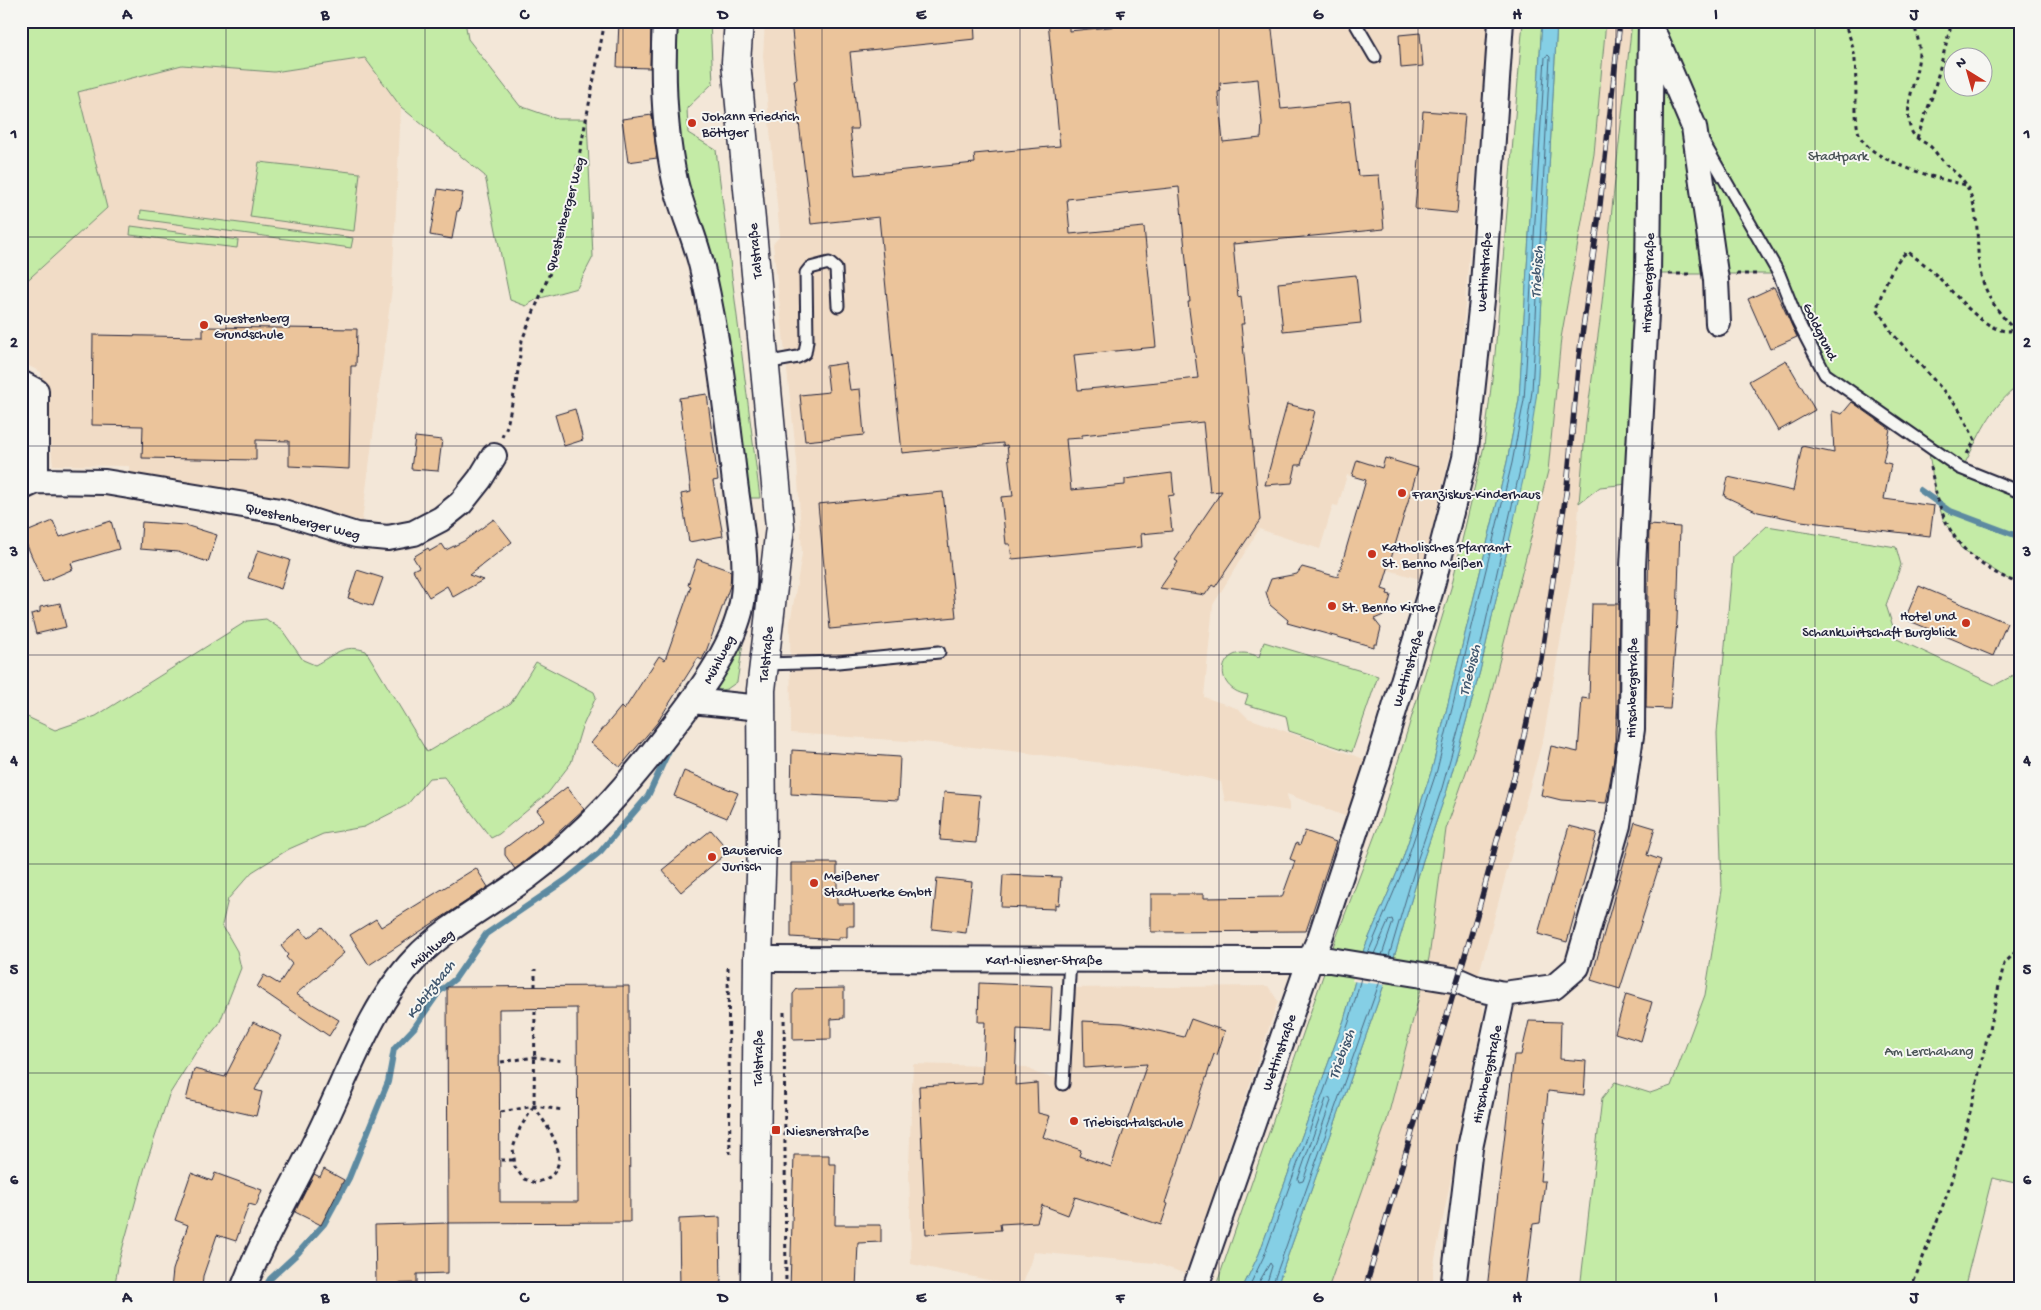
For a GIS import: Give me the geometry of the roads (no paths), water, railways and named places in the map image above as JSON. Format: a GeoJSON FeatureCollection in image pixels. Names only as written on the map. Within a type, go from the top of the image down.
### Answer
{"type":"FeatureCollection","features":[{"type":"Feature","properties":{"kind":"main road","name":"Talstraße"},"geometry":{"type":"LineString","coordinates":[[740,21],[736,62],[780,527],[775,579],[762,664],[762,847],[758,959],[755,1289]]}},
{"type":"Feature","properties":{"kind":"street","name":"Mühlweg"},"geometry":{"type":"LineString","coordinates":[[244,1289],[357,1053],[382,1005],[400,976],[417,956],[433,942],[526,878],[564,849],[593,822],[622,791],[692,701],[717,662],[739,614],[744,584],[742,541],[722,375],[703,268],[675,183],[666,123],[663,62],[665,21]]}},
{"type":"Feature","properties":{"kind":"street","name":"Wettinstraße"},"geometry":{"type":"LineString","coordinates":[[1195,1289],[1320,960],[1320,938],[1378,763],[1430,593],[1465,458],[1482,300],[1501,21]]}},
{"type":"Feature","properties":{"kind":"street"},"geometry":{"type":"LineString","coordinates":[[1652,25],[1694,126],[1716,280],[1718,323]]}},
{"type":"Feature","properties":{"kind":"street","name":"Hirschbergstraße"},"geometry":{"type":"LineString","coordinates":[[1453,1289],[1470,1148],[1503,994],[1554,987],[1578,967],[1618,825],[1632,729],[1633,567],[1648,274],[1652,25]]}},
{"type":"Feature","properties":{"kind":"street"},"geometry":{"type":"LineString","coordinates":[[21,383],[36,391],[28,485]]}},
{"type":"Feature","properties":{"kind":"street","name":"Questenberger Weg"},"geometry":{"type":"LineString","coordinates":[[28,485],[105,482],[280,511],[356,535],[388,538],[414,533],[441,519],[461,503],[480,479],[494,456]]}},
{"type":"Feature","properties":{"kind":"street","name":"Mühlweg"},"geometry":{"type":"LineString","coordinates":[[692,701],[761,708]]}},
{"type":"Feature","properties":{"kind":"street","name":"Karl-Niesner-Straße"},"geometry":{"type":"LineString","coordinates":[[758,959],[1320,960],[1400,970],[1459,981],[1475,988],[1503,994]]}},
{"type":"Feature","properties":{"kind":"lane"},"geometry":{"type":"LineString","coordinates":[[1354,21],[1375,57]]}},
{"type":"Feature","properties":{"kind":"lane","name":"Goldgrund"},"geometry":{"type":"LineString","coordinates":[[1694,126],[1779,274],[1798,322],[1825,374],[1960,468],[2020,492]]}},
{"type":"Feature","properties":{"kind":"lane"},"geometry":{"type":"LineString","coordinates":[[764,363],[798,357],[804,353],[807,341],[806,273],[810,268],[829,263],[836,269],[838,306]]}},
{"type":"Feature","properties":{"kind":"lane"},"geometry":{"type":"LineString","coordinates":[[762,664],[838,662],[939,652]]}},
{"type":"Feature","properties":{"kind":"lane"},"geometry":{"type":"LineString","coordinates":[[1063,1084],[1070,960]]}},
{"type":"Feature","properties":{"kind":"water","name":"Triebisch"},"geometry":{"type":"Polygon","coordinates":[[[1542,21],[1557,21],[1537,391],[1527,462],[1480,671],[1447,790],[1423,860],[1396,951],[1276,1289],[1242,1289],[1259,1254],[1344,1020],[1364,949],[1402,861],[1432,769],[1507,462],[1519,400],[1542,21]]]}},
{"type":"Feature","properties":{"kind":"waterway"},"geometry":{"type":"LineString","coordinates":[[1920,490],[1948,510],[2020,537]]}},
{"type":"Feature","properties":{"kind":"waterway","name":"Kobitzbach"},"geometry":{"type":"LineString","coordinates":[[264,1289],[270,1279],[298,1253],[324,1224],[349,1178],[388,1082],[394,1049],[414,1028],[439,992],[455,979],[486,934],[567,879],[600,852],[648,796],[671,746]]}},
{"type":"Feature","properties":{"kind":"railway"},"geometry":{"type":"LineString","coordinates":[[1365,1289],[1477,915],[1518,762],[1541,659],[1567,487],[1579,357],[1599,214],[1620,21]]}},
{"type":"Feature","properties":{"kind":"place","name":"Johann Friedrich Böttger"},"geometry":{"type":"Point","coordinates":[692,123]}},
{"type":"Feature","properties":{"kind":"place","name":"Questenberg Grundschule"},"geometry":{"type":"Point","coordinates":[204,325]}},
{"type":"Feature","properties":{"kind":"place","name":"Franziskus-Kinderhaus"},"geometry":{"type":"Point","coordinates":[1402,493]}},
{"type":"Feature","properties":{"kind":"place","name":"Katholisches Pfarramt St. Benno Meißen"},"geometry":{"type":"Point","coordinates":[1372,554]}},
{"type":"Feature","properties":{"kind":"place","name":"St. Benno Kirche"},"geometry":{"type":"Point","coordinates":[1332,606]}},
{"type":"Feature","properties":{"kind":"place","name":"Hotel und Schankwirtschaft Burgblick"},"geometry":{"type":"Point","coordinates":[1966,623]}},
{"type":"Feature","properties":{"kind":"place","name":"Bauservice Jurisch"},"geometry":{"type":"Point","coordinates":[712,857]}},
{"type":"Feature","properties":{"kind":"place","name":"Meißener Stadtwerke GmbH"},"geometry":{"type":"Point","coordinates":[814,883]}},
{"type":"Feature","properties":{"kind":"place","name":"Triebischtalschule"},"geometry":{"type":"Point","coordinates":[1074,1121]}},
{"type":"Feature","properties":{"kind":"place","name":"Niesnerstraße"},"geometry":{"type":"Point","coordinates":[776,1130]}},
{"type":"Feature","properties":{"kind":"park label","name":"Stadtpark"},"geometry":{"type":"Point","coordinates":[1838,155]}},
{"type":"Feature","properties":{"kind":"park label","name":"Am Lerchahang"},"geometry":{"type":"Point","coordinates":[1929,1050]}}]}
